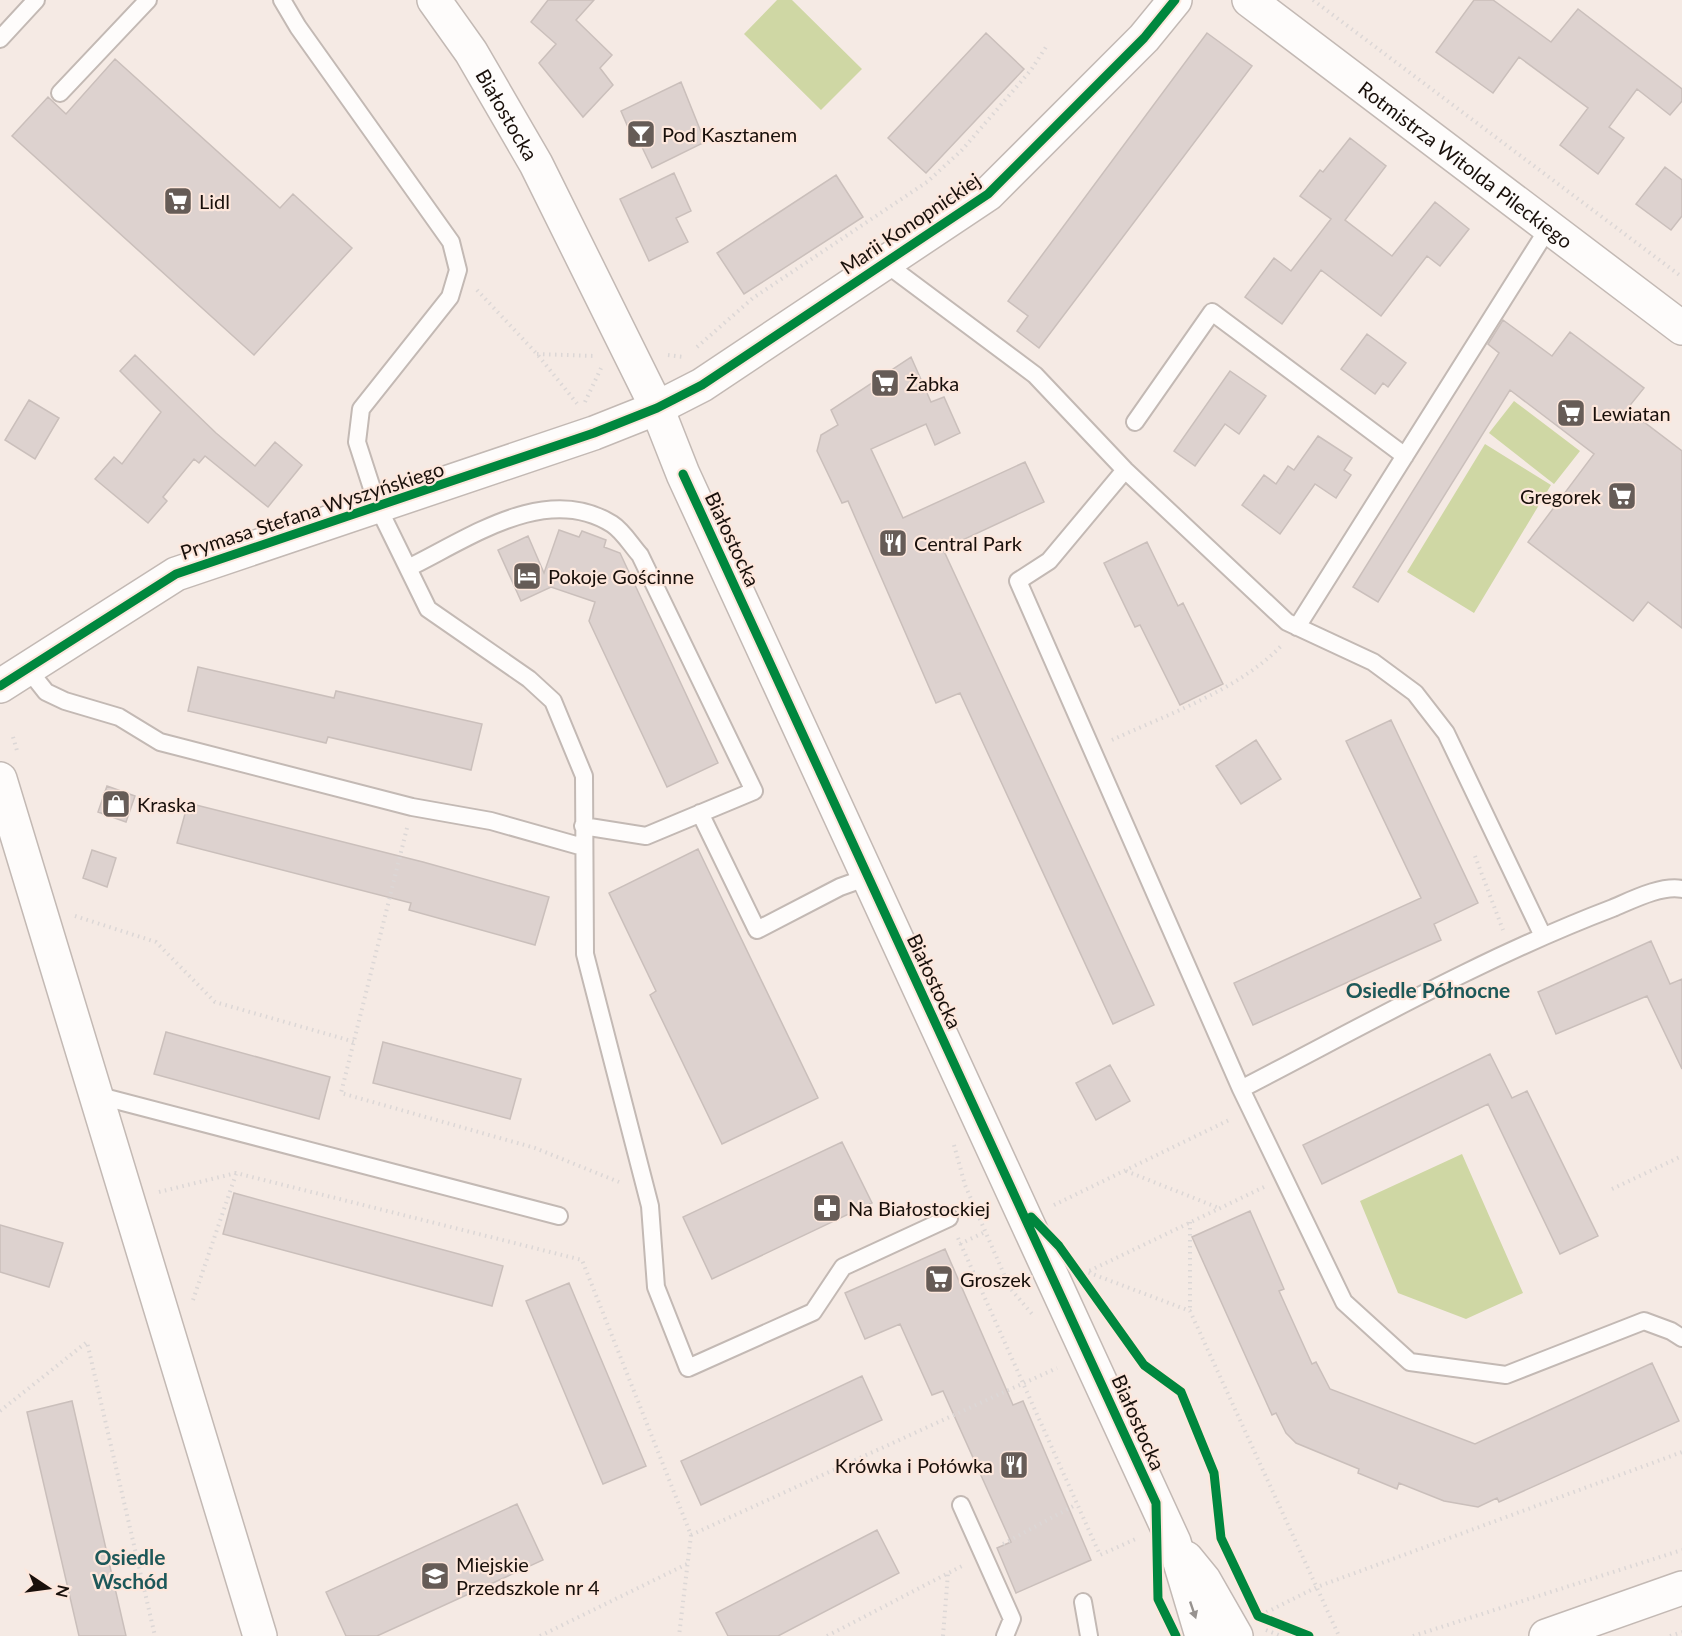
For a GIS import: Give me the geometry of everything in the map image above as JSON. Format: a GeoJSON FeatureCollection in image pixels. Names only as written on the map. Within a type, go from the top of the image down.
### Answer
{"type":"FeatureCollection","features":[{"type":"Feature","properties":{"kind":"street","name":"Białostocka"},"geometry":{"type":"LineString","coordinates":[[434,0],[471,52],[536,164],[657,408],[684,474],[1174,1542],[1202,1636]]}},
{"type":"Feature","properties":{"kind":"street","name":"Marii Konopnickiej"},"geometry":{"type":"LineString","coordinates":[[657,408],[702,385],[988,194],[1144,38],[1174,0]]}},
{"type":"Feature","properties":{"kind":"street","name":"Rotmistrza Witolda Pileckiego"},"geometry":{"type":"LineString","coordinates":[[1249,0],[1682,328]]}},
{"type":"Feature","properties":{"kind":"street","name":"Prymasa Stefana Wyszyńskiego"},"geometry":{"type":"LineString","coordinates":[[0,686],[176,574],[594,434],[657,408]]}},
{"type":"Feature","properties":{"kind":"street"},"geometry":{"type":"LineString","coordinates":[[0,779],[260,1636]]}},
{"type":"Feature","properties":{"kind":"street","name":"Białostocka"},"geometry":{"type":"LineString","coordinates":[[1174,1542],[1204,1580],[1249,1624]]}},
{"type":"Feature","properties":{"kind":"street"},"geometry":{"type":"LineString","coordinates":[[1546,1636],[1682,1588]]}},
{"type":"Feature","properties":{"kind":"lane"},"geometry":{"type":"LineString","coordinates":[[0,39],[36,0]]}},
{"type":"Feature","properties":{"kind":"lane"},"geometry":{"type":"LineString","coordinates":[[60,93],[148,0]]}},
{"type":"Feature","properties":{"kind":"lane"},"geometry":{"type":"LineString","coordinates":[[282,0],[298,27],[451,242],[458,270],[450,297],[361,409],[357,442],[378,507],[428,609],[529,679],[553,701],[584,776],[585,954],[650,1206],[656,1287],[688,1368],[813,1312],[843,1267],[949,1218]]}},
{"type":"Feature","properties":{"kind":"lane"},"geometry":{"type":"LineString","coordinates":[[1298,627],[1549,227]]}},
{"type":"Feature","properties":{"kind":"lane"},"geometry":{"type":"LineString","coordinates":[[885,263],[1035,375],[1125,470],[1287,622],[1372,662],[1415,693],[1446,733],[1542,934]]}},
{"type":"Feature","properties":{"kind":"lane"},"geometry":{"type":"LineString","coordinates":[[1135,422],[1212,312],[1405,456]]}},
{"type":"Feature","properties":{"kind":"lane"},"geometry":{"type":"LineString","coordinates":[[1125,470],[1049,561],[1018,580],[1241,1089],[1344,1302],[1410,1362],[1506,1375],[1644,1321],[1671,1331],[1682,1338]]}},
{"type":"Feature","properties":{"kind":"lane"},"geometry":{"type":"LineString","coordinates":[[408,568],[513,517],[541,510],[578,509],[614,525],[640,555],[754,791],[646,836],[583,826]]}},
{"type":"Feature","properties":{"kind":"lane"},"geometry":{"type":"LineString","coordinates":[[27,668],[46,692],[65,701],[119,717],[160,742],[412,807],[491,821],[583,847]]}},
{"type":"Feature","properties":{"kind":"lane"},"geometry":{"type":"LineString","coordinates":[[700,813],[757,930],[840,887],[868,877]]}},
{"type":"Feature","properties":{"kind":"lane"},"geometry":{"type":"LineString","coordinates":[[1241,1089],[1542,934],[1630,901],[1674,888],[1682,889]]}},
{"type":"Feature","properties":{"kind":"lane"},"geometry":{"type":"LineString","coordinates":[[96,1095],[559,1216]]}},
{"type":"Feature","properties":{"kind":"lane"},"geometry":{"type":"LineString","coordinates":[[961,1505],[1012,1619],[1005,1636]]}},
{"type":"Feature","properties":{"kind":"lane"},"geometry":{"type":"LineString","coordinates":[[1083,1602],[1089,1636]]}},
{"type":"Feature","properties":{"kind":"path"},"geometry":{"type":"LineString","coordinates":[[1313,0],[1682,277]]}},
{"type":"Feature","properties":{"kind":"path"},"geometry":{"type":"LineString","coordinates":[[694,350],[753,298],[927,182],[969,141],[1031,70],[1046,47]]}},
{"type":"Feature","properties":{"kind":"path"},"geometry":{"type":"LineString","coordinates":[[458,270],[537,354],[582,408],[606,357],[537,354]]}},
{"type":"Feature","properties":{"kind":"path"},"geometry":{"type":"LineString","coordinates":[[664,348],[670,357],[686,357]]}},
{"type":"Feature","properties":{"kind":"path"},"geometry":{"type":"LineString","coordinates":[[1093,749],[1240,680],[1265,664],[1285,643]]}},
{"type":"Feature","properties":{"kind":"path"},"geometry":{"type":"LineString","coordinates":[[412,807],[341,1093],[535,1148],[646,1193]]}},
{"type":"Feature","properties":{"kind":"path"},"geometry":{"type":"LineString","coordinates":[[1474,851],[1510,951]]}},
{"type":"Feature","properties":{"kind":"path"},"geometry":{"type":"LineString","coordinates":[[71,915],[156,942],[215,1002],[355,1042]]}},
{"type":"Feature","properties":{"kind":"path"},"geometry":{"type":"LineString","coordinates":[[1051,1206],[1251,1110]]}},
{"type":"Feature","properties":{"kind":"path"},"geometry":{"type":"LineString","coordinates":[[1612,1189],[1682,1156]]}},
{"type":"Feature","properties":{"kind":"path"},"geometry":{"type":"LineString","coordinates":[[1125,1171],[1219,1208]]}},
{"type":"Feature","properties":{"kind":"path"},"geometry":{"type":"LineString","coordinates":[[190,1310],[236,1173]]}},
{"type":"Feature","properties":{"kind":"path"},"geometry":{"type":"LineString","coordinates":[[156,1192],[236,1173],[582,1260],[691,1535],[679,1636]]}},
{"type":"Feature","properties":{"kind":"path"},"geometry":{"type":"LineString","coordinates":[[1190,1311],[1087,1272],[1284,1177]]}},
{"type":"Feature","properties":{"kind":"path"},"geometry":{"type":"LineString","coordinates":[[949,1218],[1100,1555],[1140,1537]]}},
{"type":"Feature","properties":{"kind":"path"},"geometry":{"type":"LineString","coordinates":[[1190,1222],[1190,1311],[1339,1636]]}},
{"type":"Feature","properties":{"kind":"path"},"geometry":{"type":"LineString","coordinates":[[960,1244],[986,1232]]}},
{"type":"Feature","properties":{"kind":"path"},"geometry":{"type":"LineString","coordinates":[[0,1412],[87,1342],[155,1636]]}},
{"type":"Feature","properties":{"kind":"path"},"geometry":{"type":"LineString","coordinates":[[691,1535],[1057,1368]]}},
{"type":"Feature","properties":{"kind":"path"},"geometry":{"type":"LineString","coordinates":[[1249,1624],[1317,1587],[1682,1452]]}},
{"type":"Feature","properties":{"kind":"path"},"geometry":{"type":"LineString","coordinates":[[827,1636],[1077,1504]]}},
{"type":"Feature","properties":{"kind":"path"},"geometry":{"type":"LineString","coordinates":[[1413,1636],[1682,1550]]}},
{"type":"Feature","properties":{"kind":"path"},"geometry":{"type":"LineString","coordinates":[[540,1636],[688,1564]]}},
{"type":"Feature","properties":{"kind":"path"},"geometry":{"type":"LineString","coordinates":[[943,1636],[948,1573]]}},
{"type":"Feature","properties":{"kind":"path"},"geometry":{"type":"LineString","coordinates":[[1249,1624],[1253,1606]]}},
{"type":"Feature","properties":{"kind":"path"},"geometry":{"type":"LineString","coordinates":[[1249,1624],[1289,1628]]}},
{"type":"Feature","properties":{"kind":"path"},"geometry":{"type":"LineString","coordinates":[[1670,1636],[1682,1632]]}},
{"type":"Feature","properties":{"kind":"green space"},"geometry":{"type":"Polygon","coordinates":[[[777,0],[792,0],[862,69],[821,110],[744,34],[777,0]]]}},
{"type":"Feature","properties":{"kind":"green space"},"geometry":{"type":"Polygon","coordinates":[[[1514,401],[1580,451],[1554,484],[1489,433],[1514,401]]]}},
{"type":"Feature","properties":{"kind":"green space"},"geometry":{"type":"Polygon","coordinates":[[[1485,444],[1551,485],[1474,613],[1407,572],[1485,444]]]}},
{"type":"Feature","properties":{"kind":"green space"},"geometry":{"type":"Polygon","coordinates":[[[1462,1154],[1523,1293],[1466,1319],[1398,1293],[1360,1201],[1462,1154]]]}},
{"type":"Feature","properties":{"kind":"building"},"geometry":{"type":"Polygon","coordinates":[[[548,0],[594,0],[576,20],[612,55],[600,68],[613,85],[583,117],[539,63],[556,44],[531,22],[548,0]]]}},
{"type":"Feature","properties":{"kind":"building"},"geometry":{"type":"Polygon","coordinates":[[[1474,0],[1493,0],[1551,42],[1578,9],[1682,89],[1682,101],[1670,115],[1637,89],[1609,127],[1624,138],[1598,174],[1560,145],[1588,108],[1519,57],[1493,93],[1436,52],[1474,0]]]}},
{"type":"Feature","properties":{"kind":"building"},"geometry":{"type":"Polygon","coordinates":[[[986,33],[1024,69],[926,173],[888,138],[986,33]]]}},
{"type":"Feature","properties":{"kind":"building"},"geometry":{"type":"Polygon","coordinates":[[[1207,33],[1252,66],[1039,348],[1017,331],[1028,316],[1008,301],[1207,33]]]}},
{"type":"Feature","properties":{"kind":"building","name":"Lidl"},"geometry":{"type":"Polygon","coordinates":[[[115,59],[280,208],[293,194],[352,248],[254,355],[12,136],[48,97],[66,114],[115,59]]]}},
{"type":"Feature","properties":{"kind":"building"},"geometry":{"type":"Polygon","coordinates":[[[681,82],[705,142],[652,168],[640,143],[634,141],[621,111],[681,82]]]}},
{"type":"Feature","properties":{"kind":"building"},"geometry":{"type":"Polygon","coordinates":[[[1350,138],[1386,166],[1345,220],[1392,256],[1435,202],[1469,229],[1440,266],[1427,256],[1381,316],[1321,270],[1282,324],[1245,297],[1274,258],[1291,271],[1331,219],[1300,196],[1320,170],[1323,172],[1350,138]]]}},
{"type":"Feature","properties":{"kind":"building"},"geometry":{"type":"Polygon","coordinates":[[[1665,167],[1682,180],[1682,216],[1671,230],[1636,204],[1665,167]]]}},
{"type":"Feature","properties":{"kind":"building"},"geometry":{"type":"Polygon","coordinates":[[[674,173],[691,211],[676,218],[688,242],[649,261],[620,199],[674,173]]]}},
{"type":"Feature","properties":{"kind":"building"},"geometry":{"type":"Polygon","coordinates":[[[836,175],[863,217],[744,294],[717,253],[836,175]]]}},
{"type":"Feature","properties":{"kind":"building"},"geometry":{"type":"Polygon","coordinates":[[[1503,320],[1552,356],[1570,332],[1644,388],[1627,409],[1682,451],[1682,628],[1648,602],[1633,621],[1528,542],[1594,454],[1510,390],[1378,602],[1353,587],[1499,353],[1488,344],[1503,320]]]}},
{"type":"Feature","properties":{"kind":"building"},"geometry":{"type":"Polygon","coordinates":[[[1367,334],[1406,363],[1388,387],[1383,383],[1375,394],[1341,369],[1367,334]]]}},
{"type":"Feature","properties":{"kind":"building"},"geometry":{"type":"Polygon","coordinates":[[[135,355],[216,433],[255,466],[275,442],[302,465],[268,507],[205,456],[199,463],[194,459],[163,497],[167,501],[148,523],[95,479],[114,457],[122,464],[161,412],[120,371],[135,355]]]}},
{"type":"Feature","properties":{"kind":"building"},"geometry":{"type":"Polygon","coordinates":[[[911,357],[931,402],[944,397],[960,433],[935,445],[926,424],[871,449],[903,518],[1025,462],[1044,502],[943,549],[1154,1005],[1113,1024],[960,693],[936,703],[848,501],[842,503],[817,451],[821,435],[838,425],[831,410],[911,357]]]}},
{"type":"Feature","properties":{"kind":"building"},"geometry":{"type":"Polygon","coordinates":[[[1230,371],[1266,396],[1239,434],[1225,424],[1195,466],[1174,451],[1230,371]]]}},
{"type":"Feature","properties":{"kind":"building"},"geometry":{"type":"Polygon","coordinates":[[[29,400],[59,418],[35,459],[5,440],[29,400]]]}},
{"type":"Feature","properties":{"kind":"building"},"geometry":{"type":"Polygon","coordinates":[[[1318,436],[1352,458],[1344,470],[1351,475],[1336,498],[1315,484],[1280,534],[1242,505],[1264,475],[1276,484],[1288,466],[1294,470],[1318,436]]]}},
{"type":"Feature","properties":{"kind":"building"},"geometry":{"type":"Polygon","coordinates":[[[559,530],[579,537],[582,531],[606,540],[604,547],[620,553],[718,763],[667,787],[589,621],[595,602],[551,587],[521,601],[498,550],[528,536],[544,573],[559,530]]]}},
{"type":"Feature","properties":{"kind":"building"},"geometry":{"type":"Polygon","coordinates":[[[1147,542],[1178,606],[1183,603],[1223,684],[1180,705],[1140,625],[1135,627],[1104,563],[1147,542]]]}},
{"type":"Feature","properties":{"kind":"building"},"geometry":{"type":"Polygon","coordinates":[[[198,667],[334,698],[336,691],[482,724],[471,770],[328,737],[326,743],[188,711],[198,667]]]}},
{"type":"Feature","properties":{"kind":"building"},"geometry":{"type":"Polygon","coordinates":[[[1391,720],[1478,903],[1434,924],[1441,940],[1253,1025],[1234,983],[1421,898],[1346,741],[1391,720]]]}},
{"type":"Feature","properties":{"kind":"building"},"geometry":{"type":"Polygon","coordinates":[[[1256,740],[1281,779],[1241,804],[1216,766],[1256,740]]]}},
{"type":"Feature","properties":{"kind":"building","name":"Kraska"},"geometry":{"type":"Polygon","coordinates":[[[107,786],[135,796],[126,822],[98,812],[107,786]]]}},
{"type":"Feature","properties":{"kind":"building"},"geometry":{"type":"Polygon","coordinates":[[[188,803],[423,862],[549,897],[535,945],[409,910],[411,903],[177,843],[188,803]]]}},
{"type":"Feature","properties":{"kind":"building"},"geometry":{"type":"Polygon","coordinates":[[[698,849],[818,1098],[722,1144],[650,995],[656,991],[609,893],[698,849]]]}},
{"type":"Feature","properties":{"kind":"building"},"geometry":{"type":"Polygon","coordinates":[[[92,850],[116,858],[107,887],[83,878],[92,850]]]}},
{"type":"Feature","properties":{"kind":"building"},"geometry":{"type":"Polygon","coordinates":[[[1651,941],[1670,984],[1682,979],[1682,1069],[1647,996],[1556,1034],[1538,992],[1651,941]]]}},
{"type":"Feature","properties":{"kind":"building"},"geometry":{"type":"Polygon","coordinates":[[[166,1032],[330,1077],[319,1119],[154,1074],[166,1032]]]}},
{"type":"Feature","properties":{"kind":"building"},"geometry":{"type":"Polygon","coordinates":[[[383,1042],[521,1079],[510,1119],[373,1083],[383,1042]]]}},
{"type":"Feature","properties":{"kind":"building"},"geometry":{"type":"Polygon","coordinates":[[[1490,1054],[1512,1098],[1527,1091],[1598,1236],[1560,1254],[1488,1104],[1322,1184],[1303,1145],[1490,1054]]]}},
{"type":"Feature","properties":{"kind":"building"},"geometry":{"type":"Polygon","coordinates":[[[1110,1065],[1130,1101],[1096,1120],[1076,1083],[1110,1065]]]}},
{"type":"Feature","properties":{"kind":"building"},"geometry":{"type":"Polygon","coordinates":[[[842,1142],[872,1203],[712,1279],[683,1217],[842,1142]]]}},
{"type":"Feature","properties":{"kind":"building"},"geometry":{"type":"Polygon","coordinates":[[[234,1193],[503,1266],[492,1306],[223,1234],[234,1193]]]}},
{"type":"Feature","properties":{"kind":"building"},"geometry":{"type":"Polygon","coordinates":[[[1250,1211],[1284,1289],[1279,1291],[1312,1364],[1316,1362],[1330,1389],[1475,1444],[1652,1363],[1679,1421],[1499,1502],[1497,1498],[1478,1507],[1444,1501],[1399,1483],[1397,1489],[1358,1473],[1359,1469],[1296,1443],[1286,1433],[1276,1413],[1272,1415],[1192,1237],[1250,1211]]]}},
{"type":"Feature","properties":{"kind":"building"},"geometry":{"type":"Polygon","coordinates":[[[0,1225],[63,1243],[49,1287],[0,1272],[0,1225]]]}},
{"type":"Feature","properties":{"kind":"building"},"geometry":{"type":"Polygon","coordinates":[[[945,1249],[1013,1405],[1023,1401],[1091,1560],[1016,1593],[997,1548],[1011,1542],[943,1391],[932,1395],[900,1324],[865,1339],[845,1293],[945,1249]]]}},
{"type":"Feature","properties":{"kind":"building"},"geometry":{"type":"Polygon","coordinates":[[[569,1283],[646,1466],[603,1484],[526,1301],[569,1283]]]}},
{"type":"Feature","properties":{"kind":"building"},"geometry":{"type":"Polygon","coordinates":[[[862,1376],[882,1420],[701,1505],[681,1461],[862,1376]]]}},
{"type":"Feature","properties":{"kind":"building"},"geometry":{"type":"Polygon","coordinates":[[[72,1401],[126,1636],[79,1636],[27,1412],[72,1401]]]}},
{"type":"Feature","properties":{"kind":"building","name":"Miejskie Przedszkole nr 4"},"geometry":{"type":"Polygon","coordinates":[[[517,1504],[543,1560],[377,1636],[346,1636],[326,1592],[517,1504]]]}},
{"type":"Feature","properties":{"kind":"building"},"geometry":{"type":"Polygon","coordinates":[[[877,1530],[899,1573],[778,1636],[728,1636],[716,1613],[877,1530]]]}},
{"type":"Feature","properties":{"kind":"cycle path"},"geometry":{"type":"LineString","coordinates":[[0,686],[176,574],[594,433],[657,408],[702,385],[988,194],[1144,38],[1175,0]]}},
{"type":"Feature","properties":{"kind":"cycle path"},"geometry":{"type":"LineString","coordinates":[[683,474],[1156,1503],[1158,1599],[1176,1636]]}},
{"type":"Feature","properties":{"kind":"cycle path"},"geometry":{"type":"LineString","coordinates":[[1031,1217],[1059,1246],[1144,1365],[1181,1392],[1214,1473],[1221,1538],[1258,1616],[1309,1636]]}},
{"type":"Feature","properties":{"kind":"place","name":"Pod Kasztanem"},"geometry":{"type":"Point","coordinates":[641,134]}},
{"type":"Feature","properties":{"kind":"place","name":"Lidl"},"geometry":{"type":"Point","coordinates":[178,201]}},
{"type":"Feature","properties":{"kind":"place","name":"Żabka"},"geometry":{"type":"Point","coordinates":[885,383]}},
{"type":"Feature","properties":{"kind":"place","name":"Lewiatan"},"geometry":{"type":"Point","coordinates":[1571,413]}},
{"type":"Feature","properties":{"kind":"place","name":"Gregorek"},"geometry":{"type":"Point","coordinates":[1622,496]}},
{"type":"Feature","properties":{"kind":"place","name":"Central Park"},"geometry":{"type":"Point","coordinates":[893,543]}},
{"type":"Feature","properties":{"kind":"place","name":"Pokoje Gościnne"},"geometry":{"type":"Point","coordinates":[527,576]}},
{"type":"Feature","properties":{"kind":"place","name":"Kraska"},"geometry":{"type":"Point","coordinates":[116,804]}},
{"type":"Feature","properties":{"kind":"place","name":"Na Białostockiej"},"geometry":{"type":"Point","coordinates":[827,1208]}},
{"type":"Feature","properties":{"kind":"place","name":"Groszek"},"geometry":{"type":"Point","coordinates":[939,1279]}},
{"type":"Feature","properties":{"kind":"place","name":"Krówka i Połówka"},"geometry":{"type":"Point","coordinates":[1014,1465]}},
{"type":"Feature","properties":{"kind":"place","name":"Miejskie Przedszkole nr 4"},"geometry":{"type":"Point","coordinates":[435,1576]}},
{"type":"Feature","properties":{"kind":"district","name":"Osiedle Północne"},"geometry":{"type":"Point","coordinates":[1428,989]}},
{"type":"Feature","properties":{"kind":"district","name":"Osiedle Wschód"},"geometry":{"type":"Point","coordinates":[130,1568]}}]}
